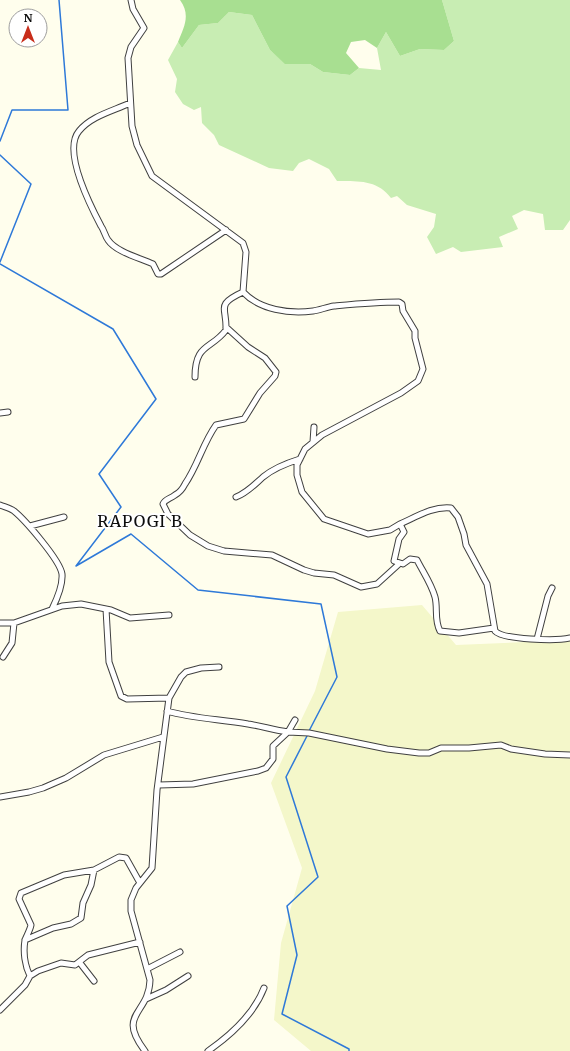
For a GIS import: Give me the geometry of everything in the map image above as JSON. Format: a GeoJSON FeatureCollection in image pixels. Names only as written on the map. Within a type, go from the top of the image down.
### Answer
{"type":"FeatureCollection","features":[{"type":"Feature","properties":{"kind":"street"},"geometry":{"type":"LineString","coordinates":[[131,0],[134,10],[144,28],[133,43],[128,58],[132,126],[137,145],[152,176],[169,190],[226,230],[245,247],[243,292],[248,297],[261,304],[280,310],[312,311],[362,303],[399,302],[402,304],[403,311],[415,330],[415,338],[423,369],[418,381],[401,393],[322,435],[305,449],[297,470],[298,484],[302,492],[324,519],[368,534],[390,530],[395,526],[426,512],[451,508],[458,517],[466,545],[487,584],[494,628],[498,634],[537,638],[570,638]]}},
{"type":"Feature","properties":{"kind":"street"},"geometry":{"type":"LineString","coordinates":[[130,103],[88,123],[79,130],[75,141],[75,162],[80,181],[108,240],[126,254],[153,264],[158,274],[161,274],[226,230]]}},
{"type":"Feature","properties":{"kind":"street"},"geometry":{"type":"LineString","coordinates":[[195,377],[196,361],[202,351],[224,332],[226,327],[224,312],[226,303],[233,297],[243,292]]}},
{"type":"Feature","properties":{"kind":"street"},"geometry":{"type":"LineString","coordinates":[[226,327],[239,337],[248,347],[265,358],[276,372],[275,376],[260,393],[244,419],[216,425],[208,436],[201,455],[185,484],[176,495],[164,501],[163,504],[168,514],[190,535],[208,546],[224,551],[272,555],[304,570],[314,573],[334,575],[361,587],[377,584],[399,564],[403,564],[410,559],[417,560],[432,590],[436,602],[437,626],[440,631],[459,633],[494,628]]}},
{"type":"Feature","properties":{"kind":"street"},"geometry":{"type":"LineString","coordinates":[[0,413],[8,412]]}},
{"type":"Feature","properties":{"kind":"street"},"geometry":{"type":"LineString","coordinates":[[313,442],[314,427]]}},
{"type":"Feature","properties":{"kind":"street"},"geometry":{"type":"LineString","coordinates":[[236,497],[244,494],[265,476],[284,464],[300,459]]}},
{"type":"Feature","properties":{"kind":"street"},"geometry":{"type":"LineString","coordinates":[[0,505],[14,511],[30,526],[35,535],[47,546],[61,572],[58,598],[52,609]]}},
{"type":"Feature","properties":{"kind":"street"},"geometry":{"type":"LineString","coordinates":[[30,526],[64,517]]}},
{"type":"Feature","properties":{"kind":"street"},"geometry":{"type":"LineString","coordinates":[[399,564],[394,558],[399,539],[404,532],[400,524]]}},
{"type":"Feature","properties":{"kind":"street"},"geometry":{"type":"LineString","coordinates":[[537,638],[548,596],[552,588]]}},
{"type":"Feature","properties":{"kind":"street"},"geometry":{"type":"LineString","coordinates":[[0,623],[14,623],[52,609],[81,604],[106,609],[130,618],[169,615]]}},
{"type":"Feature","properties":{"kind":"street"},"geometry":{"type":"LineString","coordinates":[[106,609],[109,662],[121,696],[127,699],[168,698]]}},
{"type":"Feature","properties":{"kind":"street"},"geometry":{"type":"LineString","coordinates":[[3,657],[12,643],[14,623]]}},
{"type":"Feature","properties":{"kind":"street"},"geometry":{"type":"LineString","coordinates":[[145,1051],[135,1033],[132,1022],[133,1018],[146,999],[150,989],[150,980],[131,911],[131,900],[140,883],[152,868],[158,785],[168,698],[181,677],[186,672],[201,668],[220,667]]}},
{"type":"Feature","properties":{"kind":"street"},"geometry":{"type":"LineString","coordinates":[[167,710],[183,715],[250,724],[272,730],[309,732],[387,749],[419,753],[429,753],[441,748],[469,748],[501,745],[511,749],[544,754],[570,755]]}},
{"type":"Feature","properties":{"kind":"street"},"geometry":{"type":"LineString","coordinates":[[158,785],[192,784],[258,772],[266,768],[273,759],[273,746],[288,732],[295,720]]}},
{"type":"Feature","properties":{"kind":"street"},"geometry":{"type":"LineString","coordinates":[[0,797],[29,792],[55,784],[104,755],[163,737]]}},
{"type":"Feature","properties":{"kind":"street"},"geometry":{"type":"LineString","coordinates":[[30,976],[26,967],[26,940],[31,925],[20,899],[21,893],[64,875],[94,870],[109,861],[123,857],[126,858],[140,883]]}},
{"type":"Feature","properties":{"kind":"street"},"geometry":{"type":"LineString","coordinates":[[26,940],[53,928],[72,924],[81,918],[83,903],[91,885],[94,870]]}},
{"type":"Feature","properties":{"kind":"street"},"geometry":{"type":"LineString","coordinates":[[0,1010],[25,985],[30,976],[38,971],[61,963],[72,965],[80,963],[88,955],[140,942]]}},
{"type":"Feature","properties":{"kind":"street"},"geometry":{"type":"LineString","coordinates":[[147,969],[180,952]]}},
{"type":"Feature","properties":{"kind":"street"},"geometry":{"type":"LineString","coordinates":[[80,963],[94,981]]}},
{"type":"Feature","properties":{"kind":"street"},"geometry":{"type":"LineString","coordinates":[[146,999],[166,990],[188,976]]}},
{"type":"Feature","properties":{"kind":"street"},"geometry":{"type":"LineString","coordinates":[[208,1051],[245,1020],[264,988]]}},
{"type":"Feature","properties":{"kind":"green space"},"geometry":{"type":"Polygon","coordinates":[[[180,0],[442,0],[454,41],[444,50],[420,49],[400,56],[386,32],[377,48],[365,40],[351,42],[346,53],[359,68],[350,75],[323,72],[310,64],[285,64],[270,50],[252,15],[229,12],[218,23],[199,25],[182,48],[178,42],[186,16],[180,0]]]}},
{"type":"Feature","properties":{"kind":"green space"},"geometry":{"type":"Polygon","coordinates":[[[442,0],[570,0],[570,220],[563,230],[545,230],[543,214],[524,210],[512,216],[518,229],[499,237],[503,247],[461,252],[453,247],[436,254],[427,237],[434,227],[436,214],[407,205],[397,196],[391,198],[386,192],[374,185],[352,181],[337,181],[329,169],[309,159],[299,163],[293,171],[269,168],[219,145],[214,135],[202,123],[201,107],[194,110],[183,104],[175,92],[177,79],[168,60],[178,42],[182,48],[199,25],[218,23],[229,12],[252,15],[270,50],[285,63],[310,64],[323,72],[350,75],[359,68],[381,70],[377,48],[386,32],[400,56],[420,49],[444,50],[454,41],[442,0]]]}},
{"type":"Feature","properties":{"kind":"green space"},"geometry":{"type":"Polygon","coordinates":[[[422,605],[456,645],[570,640],[570,1051],[311,1051],[274,1020],[281,943],[302,868],[271,783],[315,691],[338,612],[422,605]]]}},
{"type":"Feature","properties":{"kind":"waterway"},"geometry":{"type":"LineString","coordinates":[[0,141],[12,110],[68,110],[59,0]]}},
{"type":"Feature","properties":{"kind":"waterway"},"geometry":{"type":"LineString","coordinates":[[0,155],[31,184],[0,262]]}},
{"type":"Feature","properties":{"kind":"waterway"},"geometry":{"type":"LineString","coordinates":[[0,264],[113,329],[156,399],[99,474],[121,507],[76,566],[131,534],[198,590],[321,604],[337,677],[309,731]]}},
{"type":"Feature","properties":{"kind":"waterway"},"geometry":{"type":"LineString","coordinates":[[308,734],[286,777],[318,877],[287,906],[297,955],[282,1014],[349,1049],[349,1051]]}},
{"type":"Feature","properties":{"kind":"district","name":"RAPOGI B"},"geometry":{"type":"Point","coordinates":[140,521]}}]}
